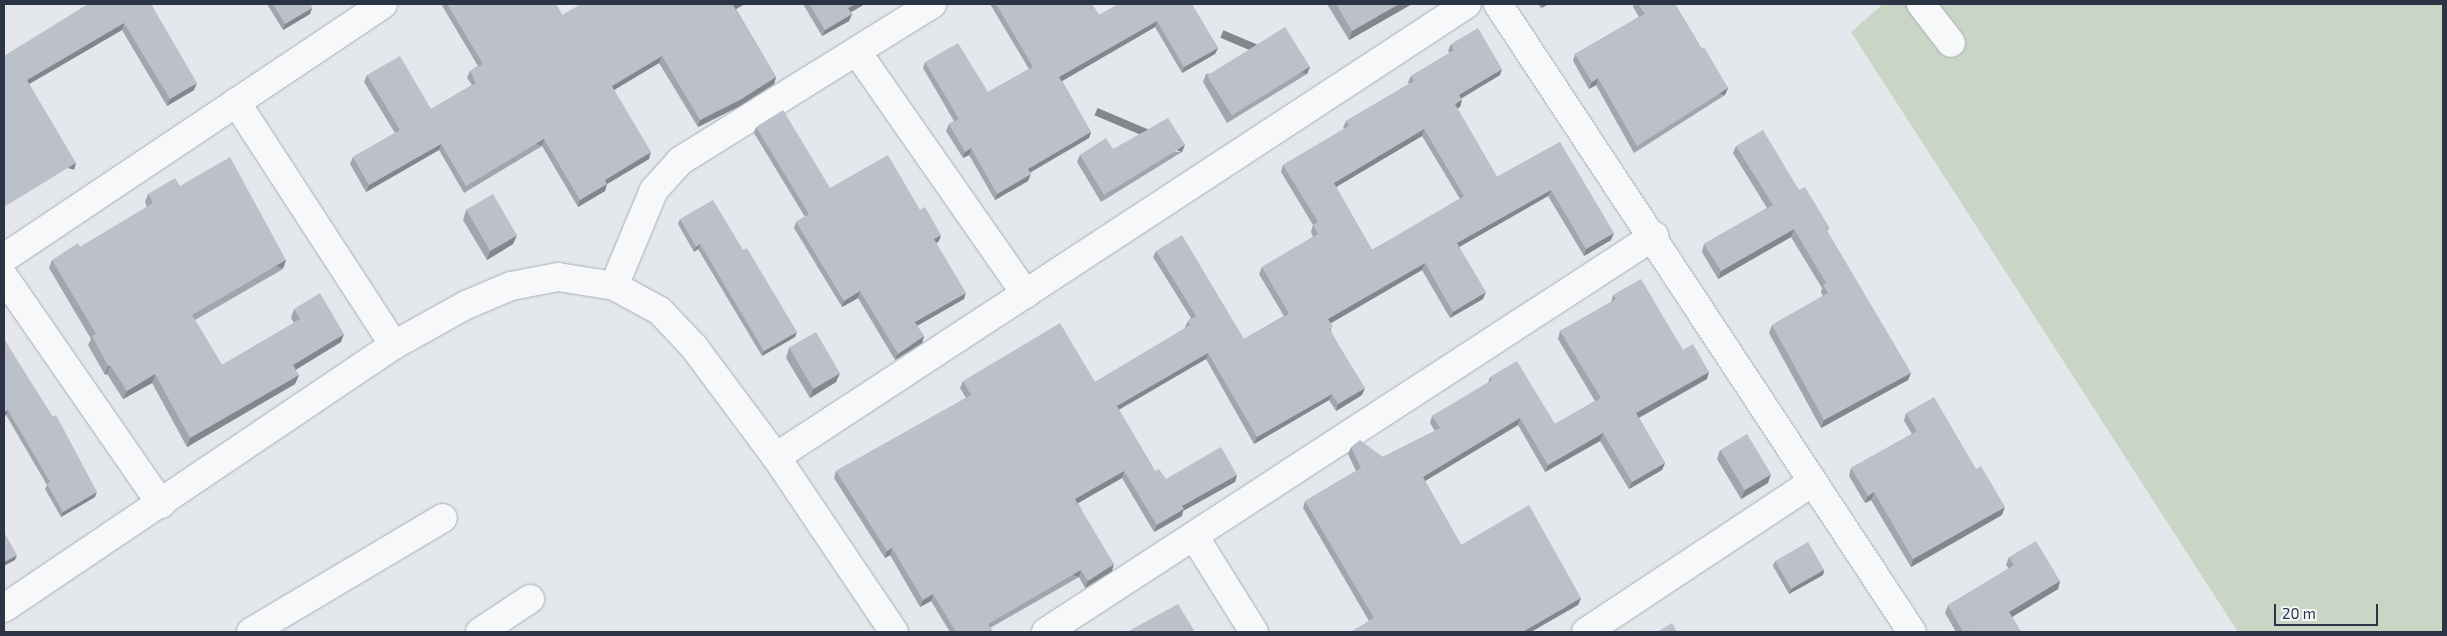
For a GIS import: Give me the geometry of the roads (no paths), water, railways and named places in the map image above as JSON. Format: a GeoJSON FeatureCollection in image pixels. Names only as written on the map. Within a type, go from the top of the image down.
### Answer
{"type":"FeatureCollection","features":[{"type":"Feature","properties":{"kind":"street"},"geometry":{"type":"LineString","coordinates":[[4,258],[383,4]]}},
{"type":"Feature","properties":{"kind":"street"},"geometry":{"type":"LineString","coordinates":[[614,286],[654,190],[680,162],[932,4]]}},
{"type":"Feature","properties":{"kind":"street"},"geometry":{"type":"LineString","coordinates":[[776,457],[1467,4]]}},
{"type":"Feature","properties":{"kind":"street"},"geometry":{"type":"LineString","coordinates":[[1498,4],[1654,236],[1912,632]]}},
{"type":"Feature","properties":{"kind":"street"},"geometry":{"type":"LineString","coordinates":[[1921,4],[1951,43]]}},
{"type":"Feature","properties":{"kind":"street"},"geometry":{"type":"LineString","coordinates":[[857,52],[1026,294]]}},
{"type":"Feature","properties":{"kind":"street"},"geometry":{"type":"LineString","coordinates":[[236,102],[394,345]]}},
{"type":"Feature","properties":{"kind":"street"},"geometry":{"type":"LineString","coordinates":[[1046,632],[1654,236]]}},
{"type":"Feature","properties":{"kind":"street"},"geometry":{"type":"LineString","coordinates":[[4,277],[161,504]]}},
{"type":"Feature","properties":{"kind":"street"},"geometry":{"type":"LineString","coordinates":[[4,608],[161,504],[394,345],[466,305],[511,286],[558,277],[614,286],[660,311],[687,340],[776,457],[894,632]]}},
{"type":"Feature","properties":{"kind":"street"},"geometry":{"type":"LineString","coordinates":[[1586,632],[1813,482]]}},
{"type":"Feature","properties":{"kind":"street"},"geometry":{"type":"LineString","coordinates":[[250,632],[443,518]]}},
{"type":"Feature","properties":{"kind":"street"},"geometry":{"type":"LineString","coordinates":[[1194,536],[1254,632]]}},
{"type":"Feature","properties":{"kind":"street"},"geometry":{"type":"LineString","coordinates":[[480,632],[530,599]]}}]}
